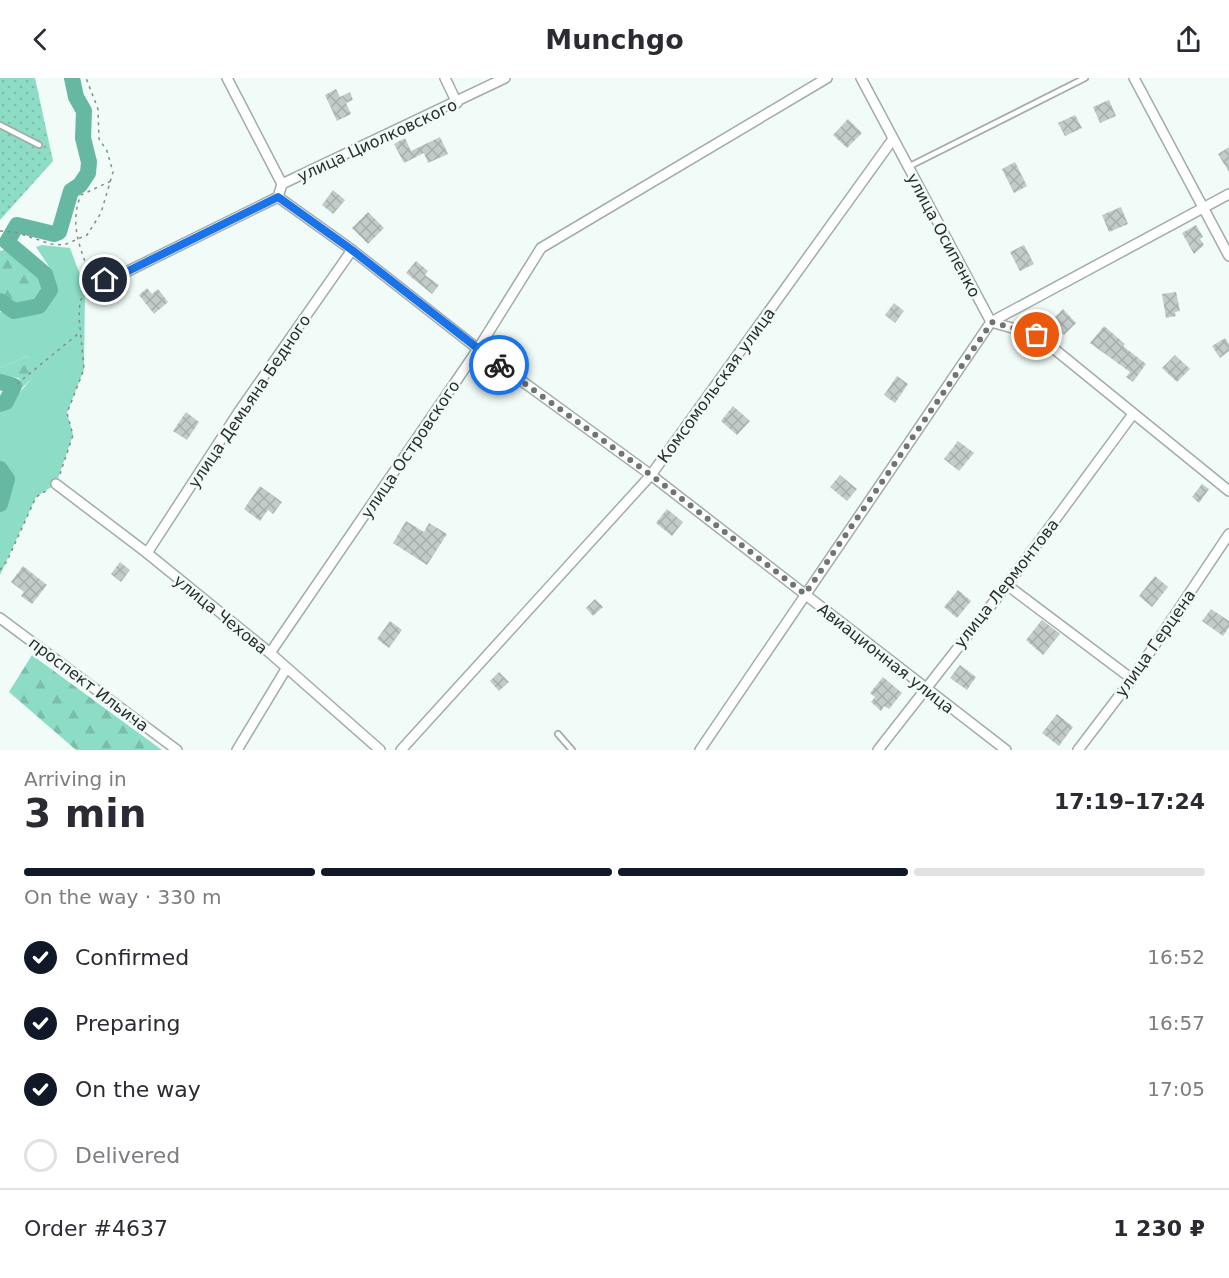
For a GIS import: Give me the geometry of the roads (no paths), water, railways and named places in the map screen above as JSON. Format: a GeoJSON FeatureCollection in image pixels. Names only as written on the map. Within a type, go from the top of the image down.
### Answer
{"type":"FeatureCollection","features":[{"type":"Feature","properties":{"kind":"street"},"geometry":{"type":"LineString","coordinates":[[227,78],[282,184]]}},
{"type":"Feature","properties":{"kind":"street"},"geometry":{"type":"LineString","coordinates":[[445,78],[457,103]]}},
{"type":"Feature","properties":{"kind":"street","name":"улица Циолковского"},"geometry":{"type":"LineString","coordinates":[[278,197],[282,184],[457,103],[504,78]]}},
{"type":"Feature","properties":{"kind":"street","name":"улица Островского"},"geometry":{"type":"LineString","coordinates":[[270,653],[478,350],[541,248],[826,78]]}},
{"type":"Feature","properties":{"kind":"street","name":"улица Осипенко"},"geometry":{"type":"LineString","coordinates":[[861,78],[992,322]]}},
{"type":"Feature","properties":{"kind":"street"},"geometry":{"type":"LineString","coordinates":[[1134,78],[1229,256]]}},
{"type":"Feature","properties":{"kind":"street","name":"Комсомольская улица"},"geometry":{"type":"LineString","coordinates":[[400,750],[651,475],[893,139]]}},
{"type":"Feature","properties":{"kind":"street"},"geometry":{"type":"LineString","coordinates":[[700,750],[992,322],[1229,194]]}},
{"type":"Feature","properties":{"kind":"street"},"geometry":{"type":"LineString","coordinates":[[93,283],[118,276],[278,197]]}},
{"type":"Feature","properties":{"kind":"street","name":"Авиационная улица"},"geometry":{"type":"LineString","coordinates":[[278,197],[352,250],[478,350],[651,475],[1006,750]]}},
{"type":"Feature","properties":{"kind":"street","name":"улица Демьяна Бедного"},"geometry":{"type":"LineString","coordinates":[[147,553],[240,410],[352,250]]}},
{"type":"Feature","properties":{"kind":"street"},"geometry":{"type":"LineString","coordinates":[[992,322],[1037,335],[1229,490]]}},
{"type":"Feature","properties":{"kind":"street","name":"улица Лермонтова"},"geometry":{"type":"LineString","coordinates":[[878,750],[924,688],[1007,585],[1133,414]]}},
{"type":"Feature","properties":{"kind":"street","name":"улица Чехова"},"geometry":{"type":"LineString","coordinates":[[56,484],[147,553],[270,653],[380,750]]}},
{"type":"Feature","properties":{"kind":"street","name":"улица Герцена"},"geometry":{"type":"LineString","coordinates":[[1078,750],[1132,679],[1229,534]]}},
{"type":"Feature","properties":{"kind":"street"},"geometry":{"type":"LineString","coordinates":[[1007,585],[1132,679]]}},
{"type":"Feature","properties":{"kind":"street","name":"проспект Ильича"},"geometry":{"type":"LineString","coordinates":[[0,618],[177,750]]}},
{"type":"Feature","properties":{"kind":"street"},"geometry":{"type":"LineString","coordinates":[[237,750],[286,669]]}},
{"type":"Feature","properties":{"kind":"lane"},"geometry":{"type":"LineString","coordinates":[[908,167],[1085,78]]}},
{"type":"Feature","properties":{"kind":"lane"},"geometry":{"type":"LineString","coordinates":[[0,125],[39,145]]}},
{"type":"Feature","properties":{"kind":"lane"},"geometry":{"type":"LineString","coordinates":[[558,734],[572,750]]}},
{"type":"Feature","properties":{"kind":"waterway"},"geometry":{"type":"LineString","coordinates":[[0,301],[14,311],[39,306],[50,290],[45,274],[7,242],[17,225],[54,234],[59,232],[71,191],[80,185],[88,173],[89,162],[83,138],[84,111],[76,97],[72,78]]}},
{"type":"Feature","properties":{"kind":"waterway"},"geometry":{"type":"LineString","coordinates":[[0,382],[14,386],[6,402],[0,404]]}},
{"type":"Feature","properties":{"kind":"waterway"},"geometry":{"type":"LineString","coordinates":[[0,469],[7,479],[0,504]]}}]}
